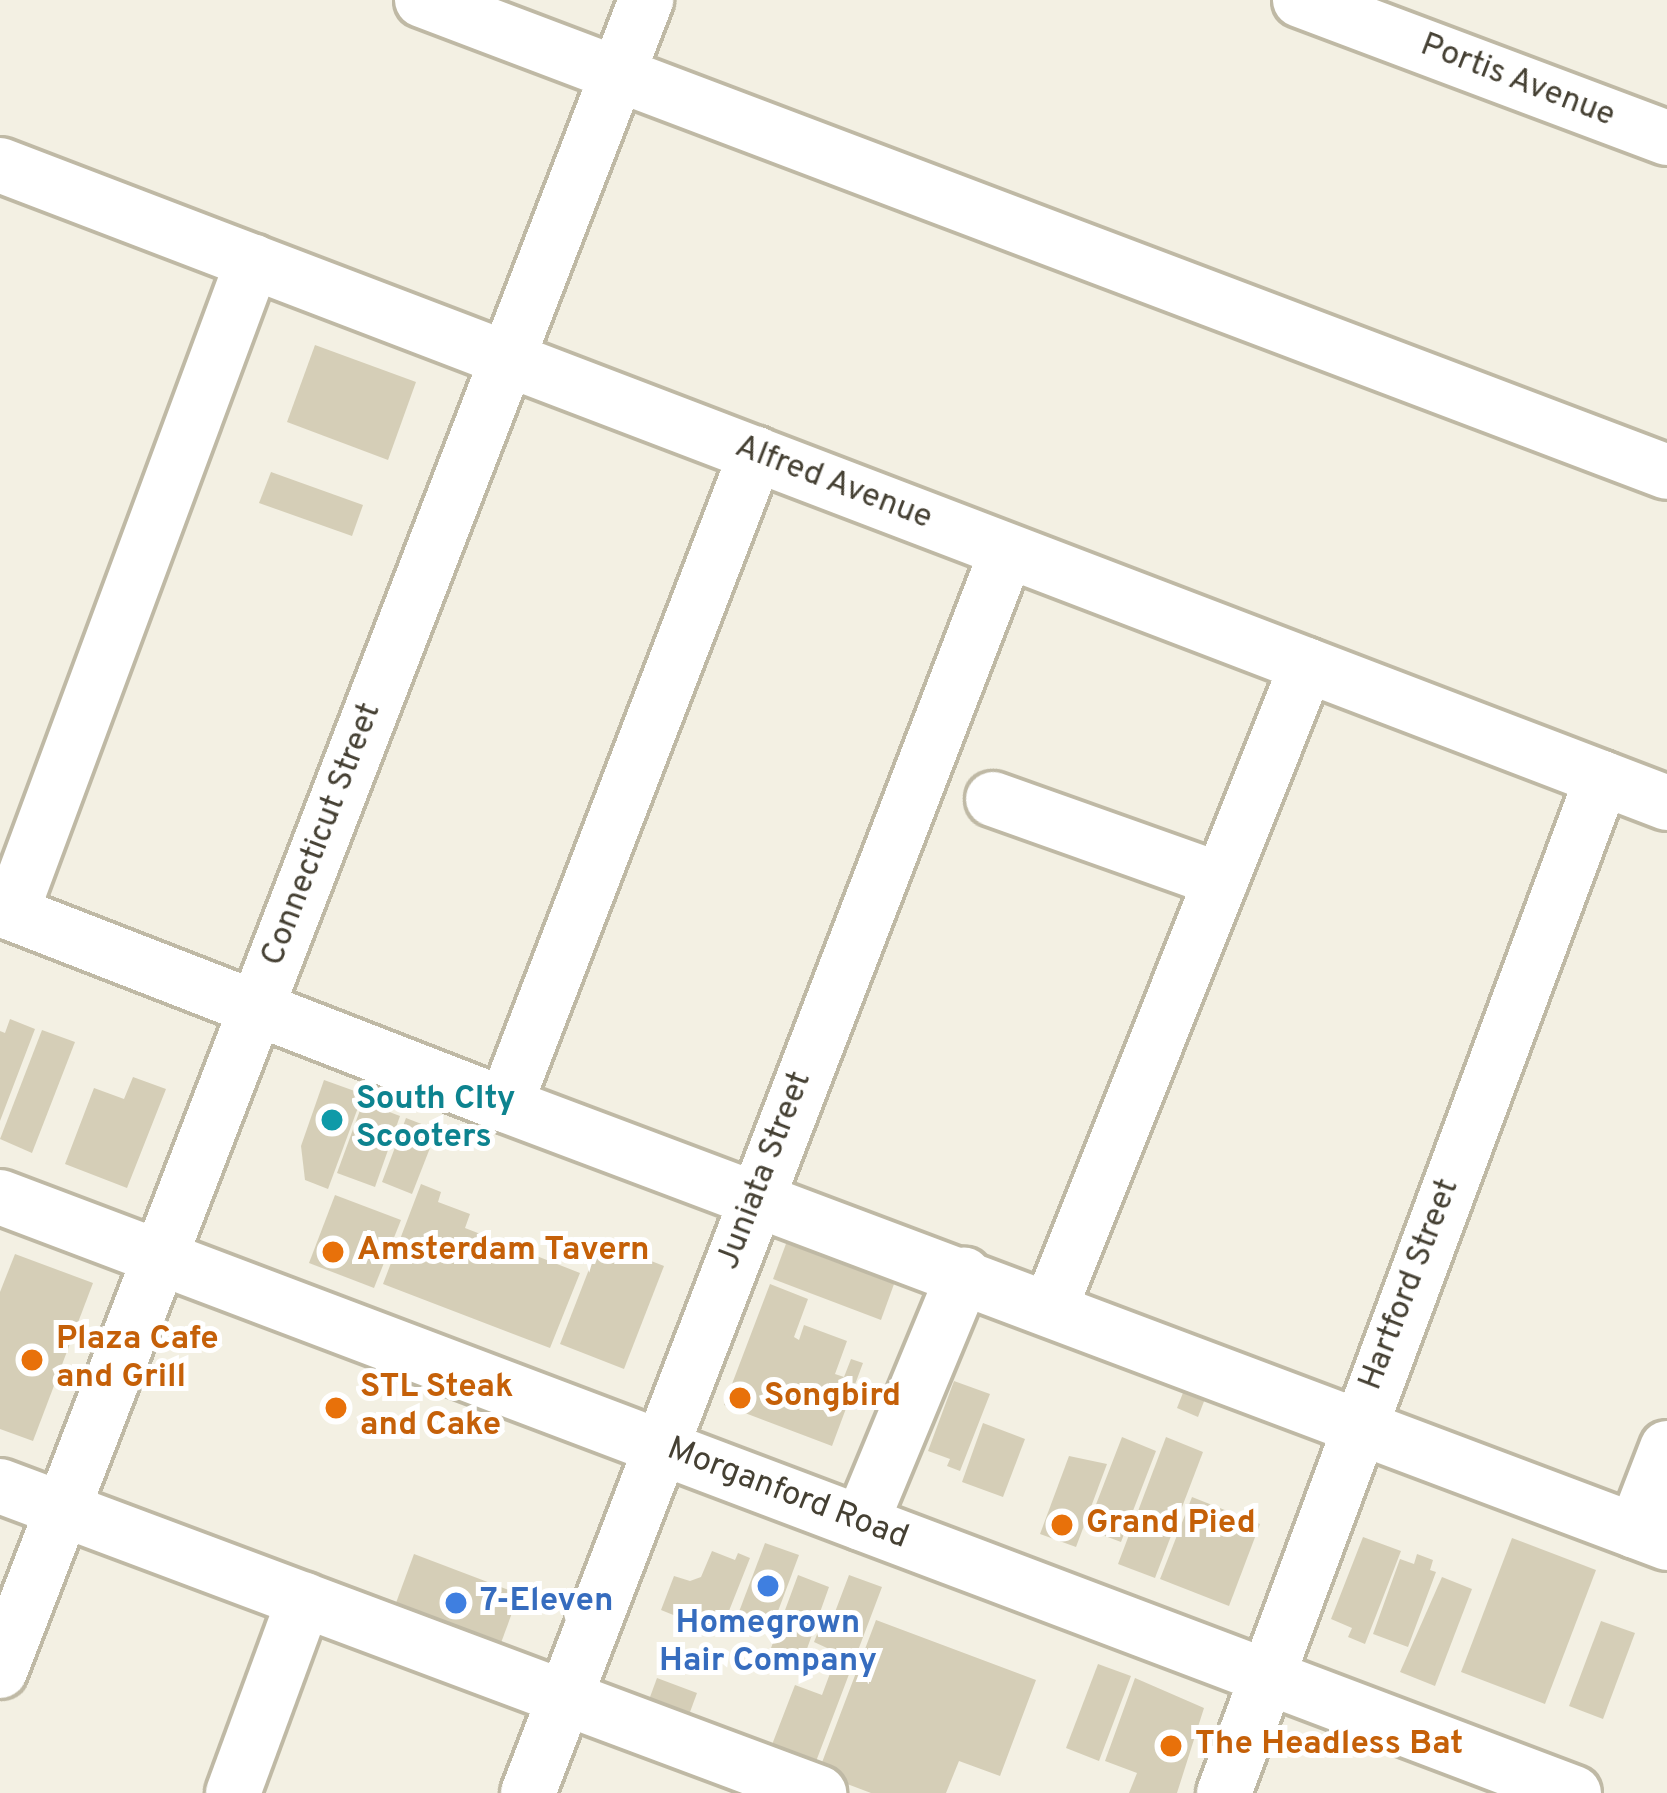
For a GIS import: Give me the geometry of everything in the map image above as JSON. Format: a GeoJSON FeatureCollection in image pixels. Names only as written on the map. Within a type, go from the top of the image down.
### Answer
{"type":"FeatureCollection","features":[{"type":"Feature","properties":{"kind":"street"},"geometry":{"type":"LineString","coordinates":[[422,0],[1667,472]]}},
{"type":"Feature","properties":{"kind":"street","name":"Connecticut Street"},"geometry":{"type":"LineString","coordinates":[[0,1671],[646,0]]}},
{"type":"Feature","properties":{"kind":"street","name":"Portis Avenue"},"geometry":{"type":"LineString","coordinates":[[1300,0],[1667,138]]}},
{"type":"Feature","properties":{"kind":"street","name":"Alfred Avenue"},"geometry":{"type":"LineString","coordinates":[[0,166],[1667,803]]}},
{"type":"Feature","properties":{"kind":"street"},"geometry":{"type":"LineString","coordinates":[[253,262],[5,911],[1651,1537],[1667,1448]]}},
{"type":"Feature","properties":{"kind":"street"},"geometry":{"type":"LineString","coordinates":[[505,1105],[756,454]]}},
{"type":"Feature","properties":{"kind":"street","name":"Juniata Street"},"geometry":{"type":"LineString","coordinates":[[528,1793],[1007,550]]}},
{"type":"Feature","properties":{"kind":"street"},"geometry":{"type":"LineString","coordinates":[[1051,1306],[1307,665]]}},
{"type":"Feature","properties":{"kind":"street","name":"Hartford Street"},"geometry":{"type":"LineString","coordinates":[[1224,1793],[1602,778]]}},
{"type":"Feature","properties":{"kind":"street"},"geometry":{"type":"LineString","coordinates":[[993,799],[1221,880]]}},
{"type":"Feature","properties":{"kind":"street","name":"Morganford Road"},"geometry":{"type":"LineString","coordinates":[[0,1197],[1268,1676],[1556,1790]]}},
{"type":"Feature","properties":{"kind":"street"},"geometry":{"type":"LineString","coordinates":[[861,1522],[964,1274]]}},
{"type":"Feature","properties":{"kind":"street"},"geometry":{"type":"LineString","coordinates":[[0,1486],[818,1793]]}},
{"type":"Feature","properties":{"kind":"street"},"geometry":{"type":"LineString","coordinates":[[232,1793],[304,1600]]}},
{"type":"Feature","properties":{"kind":"building"},"geometry":{"type":"Polygon","coordinates":[[[315,345],[416,382],[388,460],[287,422],[315,345]]]}},
{"type":"Feature","properties":{"kind":"building"},"geometry":{"type":"Polygon","coordinates":[[[271,472],[363,505],[352,536],[259,503],[271,472]]]}},
{"type":"Feature","properties":{"kind":"building"},"geometry":{"type":"Polygon","coordinates":[[[10,1019],[35,1029],[0,1121],[0,1031],[5,1033],[10,1019]]]}},
{"type":"Feature","properties":{"kind":"building"},"geometry":{"type":"Polygon","coordinates":[[[42,1030],[75,1042],[32,1153],[0,1139],[42,1030]]]}},
{"type":"Feature","properties":{"kind":"building"},"geometry":{"type":"Polygon","coordinates":[[[133,1077],[166,1089],[127,1188],[65,1164],[94,1088],[124,1099],[133,1077]]]}},
{"type":"Feature","properties":{"kind":"building","name":"South CIty Scooters"},"geometry":{"type":"Polygon","coordinates":[[[324,1080],[363,1094],[328,1189],[305,1180],[301,1146],[324,1080]]]}},
{"type":"Feature","properties":{"kind":"building"},"geometry":{"type":"Polygon","coordinates":[[[363,1102],[400,1116],[375,1187],[337,1173],[363,1102]]]}},
{"type":"Feature","properties":{"kind":"building"},"geometry":{"type":"Polygon","coordinates":[[[406,1118],[437,1130],[412,1194],[382,1182],[406,1118]]]}},
{"type":"Feature","properties":{"kind":"building"},"geometry":{"type":"Polygon","coordinates":[[[421,1184],[441,1192],[438,1202],[470,1214],[465,1228],[580,1273],[550,1348],[383,1284],[421,1184]]]}},
{"type":"Feature","properties":{"kind":"building"},"geometry":{"type":"Polygon","coordinates":[[[335,1195],[401,1220],[374,1288],[309,1263],[335,1195]]]}},
{"type":"Feature","properties":{"kind":"building"},"geometry":{"type":"Polygon","coordinates":[[[794,1222],[902,1262],[881,1320],[773,1279],[794,1222]]]}},
{"type":"Feature","properties":{"kind":"building"},"geometry":{"type":"Polygon","coordinates":[[[600,1241],[664,1266],[624,1369],[560,1344],[600,1241]]]}},
{"type":"Feature","properties":{"kind":"building","name":"Plaza Cafe and Grill"},"geometry":{"type":"Polygon","coordinates":[[[15,1254],[93,1283],[33,1441],[0,1429],[0,1292],[15,1254]]]}},
{"type":"Feature","properties":{"kind":"building"},"geometry":{"type":"Polygon","coordinates":[[[770,1284],[808,1299],[794,1337],[799,1340],[804,1325],[847,1341],[835,1374],[844,1377],[851,1359],[863,1363],[832,1446],[724,1405],[770,1284]]]}},
{"type":"Feature","properties":{"kind":"building"},"geometry":{"type":"Polygon","coordinates":[[[1190,1375],[1211,1383],[1198,1417],[1177,1408],[1190,1375]]]}},
{"type":"Feature","properties":{"kind":"building"},"geometry":{"type":"Polygon","coordinates":[[[954,1381],[990,1394],[960,1471],[947,1466],[950,1459],[928,1451],[954,1381]]]}},
{"type":"Feature","properties":{"kind":"building"},"geometry":{"type":"Polygon","coordinates":[[[983,1423],[1025,1439],[1003,1497],[962,1482],[983,1423]]]}},
{"type":"Feature","properties":{"kind":"building"},"geometry":{"type":"Polygon","coordinates":[[[1122,1437],[1156,1451],[1121,1542],[1097,1533],[1100,1523],[1090,1520],[1122,1437]]]}},
{"type":"Feature","properties":{"kind":"building"},"geometry":{"type":"Polygon","coordinates":[[[1166,1437],[1203,1452],[1155,1578],[1118,1564],[1166,1437]]]}},
{"type":"Feature","properties":{"kind":"building"},"geometry":{"type":"Polygon","coordinates":[[[1069,1456],[1107,1464],[1076,1547],[1040,1534],[1069,1456]]]}},
{"type":"Feature","properties":{"kind":"building"},"geometry":{"type":"Polygon","coordinates":[[[1192,1497],[1260,1524],[1229,1606],[1160,1579],[1192,1497]]]}},
{"type":"Feature","properties":{"kind":"building"},"geometry":{"type":"Polygon","coordinates":[[[1363,1537],[1401,1551],[1365,1644],[1348,1637],[1352,1628],[1331,1619],[1363,1537]]]}},
{"type":"Feature","properties":{"kind":"building"},"geometry":{"type":"Polygon","coordinates":[[[1512,1538],[1596,1570],[1545,1704],[1461,1672],[1512,1538]]]}},
{"type":"Feature","properties":{"kind":"building","name":"Homegrown Hair Company"},"geometry":{"type":"Polygon","coordinates":[[[765,1543],[799,1555],[771,1630],[737,1617],[765,1543]]]}},
{"type":"Feature","properties":{"kind":"building"},"geometry":{"type":"Polygon","coordinates":[[[712,1551],[735,1560],[738,1553],[750,1558],[725,1621],[718,1618],[713,1631],[661,1610],[674,1576],[690,1581],[701,1577],[712,1551]]]}},
{"type":"Feature","properties":{"kind":"building","name":"7-Eleven"},"geometry":{"type":"Polygon","coordinates":[[[414,1554],[519,1594],[498,1651],[393,1611],[414,1554]]]}},
{"type":"Feature","properties":{"kind":"building"},"geometry":{"type":"Polygon","coordinates":[[[1417,1554],[1433,1560],[1430,1570],[1436,1572],[1408,1647],[1373,1634],[1400,1559],[1414,1564],[1417,1554]]]}},
{"type":"Feature","properties":{"kind":"building"},"geometry":{"type":"Polygon","coordinates":[[[798,1575],[829,1587],[803,1660],[791,1655],[784,1674],[764,1667],[798,1575]]]}},
{"type":"Feature","properties":{"kind":"building"},"geometry":{"type":"Polygon","coordinates":[[[849,1575],[882,1587],[812,1772],[768,1755],[795,1685],[822,1695],[832,1668],[821,1664],[827,1648],[814,1642],[824,1617],[832,1620],[849,1575]]]}},
{"type":"Feature","properties":{"kind":"building"},"geometry":{"type":"Polygon","coordinates":[[[1442,1577],[1472,1589],[1435,1686],[1400,1672],[1442,1577]]]}},
{"type":"Feature","properties":{"kind":"building"},"geometry":{"type":"Polygon","coordinates":[[[876,1620],[1036,1680],[1000,1776],[959,1761],[946,1793],[871,1793],[818,1773],[876,1620]]]}},
{"type":"Feature","properties":{"kind":"building"},"geometry":{"type":"Polygon","coordinates":[[[1601,1621],[1635,1633],[1603,1719],[1569,1706],[1601,1621]]]}},
{"type":"Feature","properties":{"kind":"building"},"geometry":{"type":"Polygon","coordinates":[[[1098,1664],[1131,1676],[1099,1761],[1066,1748],[1098,1664]]]}},
{"type":"Feature","properties":{"kind":"building"},"geometry":{"type":"Polygon","coordinates":[[[657,1678],[697,1693],[686,1723],[646,1708],[657,1678]]]}},
{"type":"Feature","properties":{"kind":"building"},"geometry":{"type":"Polygon","coordinates":[[[1135,1678],[1204,1708],[1177,1793],[1129,1793],[1137,1773],[1105,1761],[1135,1678]]]}},
{"type":"Feature","properties":{"kind":"place","name":"South CIty Scooters"},"geometry":{"type":"Point","coordinates":[332,1120]}},
{"type":"Feature","properties":{"kind":"place","name":"Amsterdam Tavern"},"geometry":{"type":"Point","coordinates":[333,1252]}},
{"type":"Feature","properties":{"kind":"place","name":"Plaza Cafe and Grill"},"geometry":{"type":"Point","coordinates":[32,1360]}},
{"type":"Feature","properties":{"kind":"place","name":"Songbird"},"geometry":{"type":"Point","coordinates":[740,1398]}},
{"type":"Feature","properties":{"kind":"place","name":"STL Steak and Cake"},"geometry":{"type":"Point","coordinates":[336,1408]}},
{"type":"Feature","properties":{"kind":"place","name":"Grand Pied"},"geometry":{"type":"Point","coordinates":[1062,1525]}},
{"type":"Feature","properties":{"kind":"place","name":"Homegrown Hair Company"},"geometry":{"type":"Point","coordinates":[768,1586]}},
{"type":"Feature","properties":{"kind":"place","name":"7-Eleven"},"geometry":{"type":"Point","coordinates":[456,1603]}},
{"type":"Feature","properties":{"kind":"place","name":"The Headless Bat"},"geometry":{"type":"Point","coordinates":[1171,1746]}}]}
